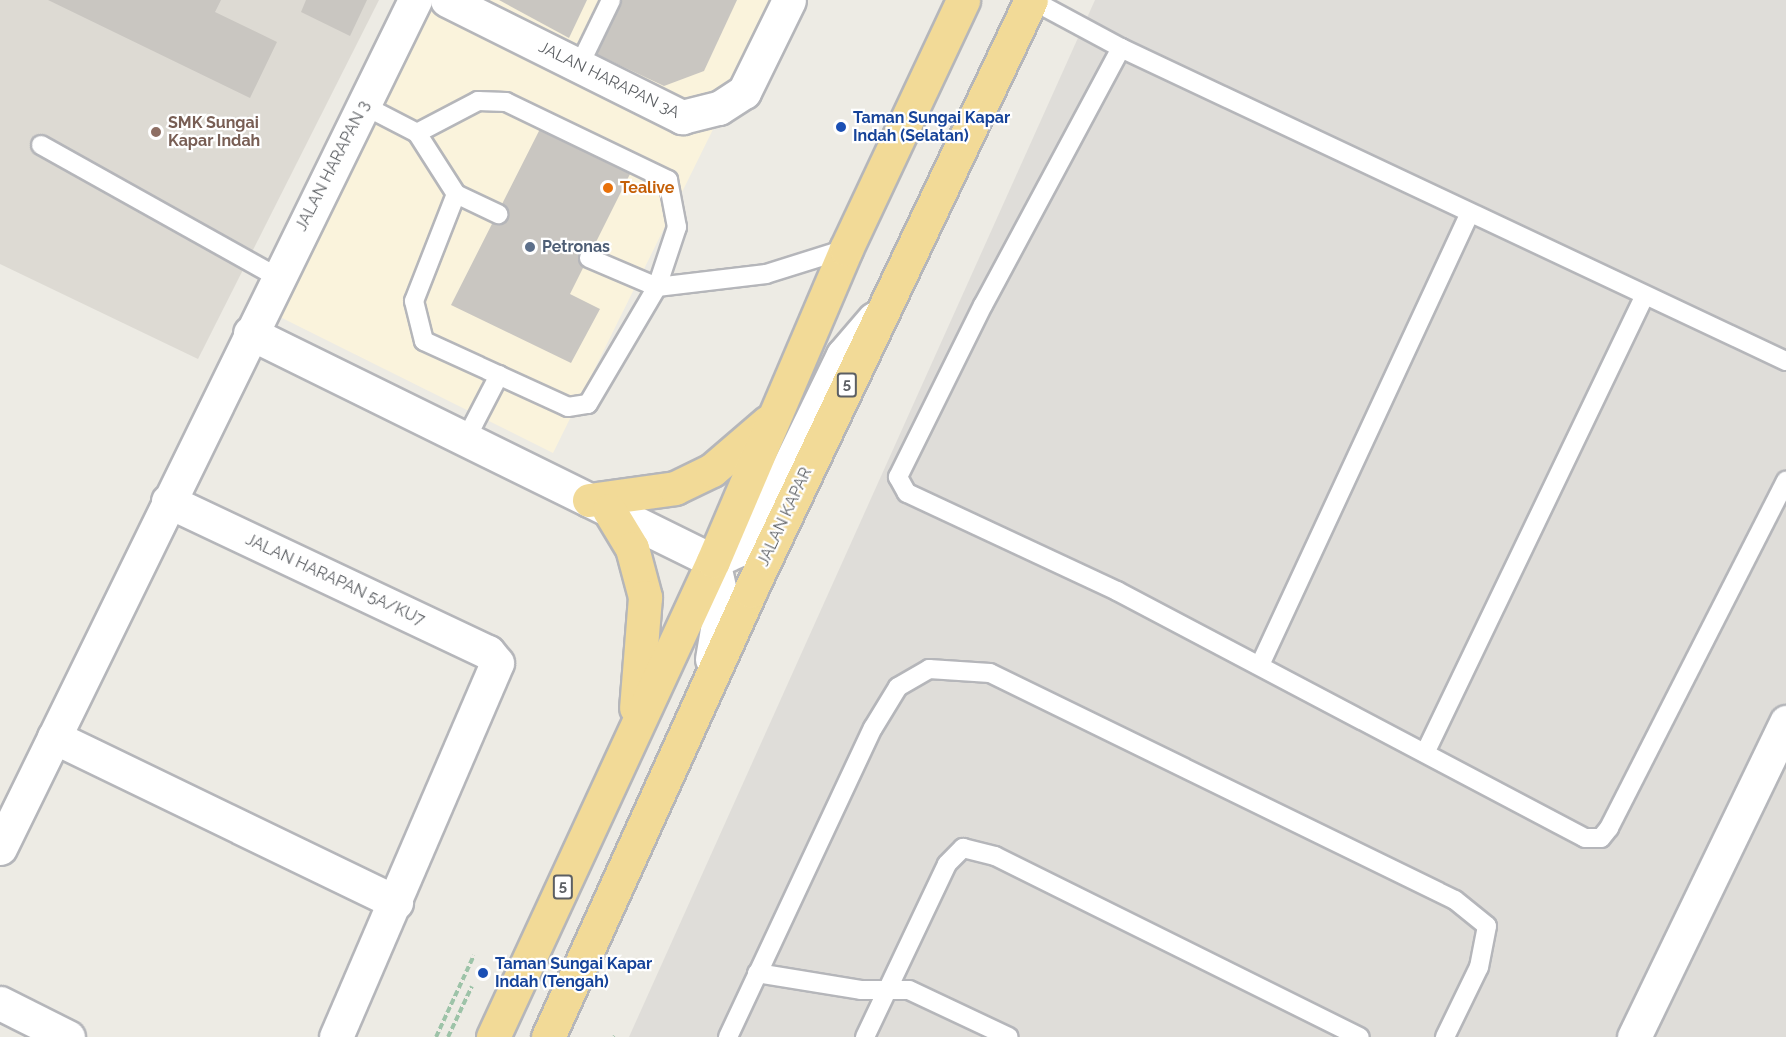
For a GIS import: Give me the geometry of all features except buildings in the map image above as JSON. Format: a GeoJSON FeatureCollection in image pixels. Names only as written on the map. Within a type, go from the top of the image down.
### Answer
{"type":"FeatureCollection","features":[{"type":"Feature","properties":{"kind":"highway","name":"5"},"geometry":{"type":"LineString","coordinates":[[493,1037],[713,561],[780,410],[846,249],[963,0]]}},
{"type":"Feature","properties":{"kind":"highway","name":"JALAN KAPAR"},"geometry":{"type":"LineString","coordinates":[[548,1037],[672,775],[750,591],[1032,0]]}},
{"type":"Feature","properties":{"kind":"highway"},"geometry":{"type":"LineString","coordinates":[[632,736],[645,597],[632,548],[599,505],[684,483],[744,447],[780,410]]}},
{"type":"Feature","properties":{"kind":"street","name":"JALAN HARAPAN 3"},"geometry":{"type":"LineString","coordinates":[[0,848],[277,277],[416,0]]}},
{"type":"Feature","properties":{"kind":"street","name":"JALAN HARAPAN 3A"},"geometry":{"type":"LineString","coordinates":[[447,0],[682,117],[718,108],[744,92],[789,0]]}},
{"type":"Feature","properties":{"kind":"street"},"geometry":{"type":"LineString","coordinates":[[713,561],[740,549],[757,532],[843,355],[885,306]]}},
{"type":"Feature","properties":{"kind":"street"},"geometry":{"type":"LineString","coordinates":[[250,333],[713,561]]}},
{"type":"Feature","properties":{"kind":"street","name":"JALAN HARAPAN 5A/KU7"},"geometry":{"type":"LineString","coordinates":[[168,501],[488,652],[497,663],[396,902]]}},
{"type":"Feature","properties":{"kind":"street"},"geometry":{"type":"LineString","coordinates":[[672,775],[720,635],[722,600],[713,561]]}},
{"type":"Feature","properties":{"kind":"street"},"geometry":{"type":"LineString","coordinates":[[1634,1037],[1786,722]]}},
{"type":"Feature","properties":{"kind":"street"},"geometry":{"type":"LineString","coordinates":[[54,737],[396,902],[336,1037]]}},
{"type":"Feature","properties":{"kind":"street"},"geometry":{"type":"LineString","coordinates":[[0,1003],[68,1037]]}},
{"type":"Feature","properties":{"kind":"lane"},"geometry":{"type":"LineString","coordinates":[[579,66],[611,0]]}},
{"type":"Feature","properties":{"kind":"lane"},"geometry":{"type":"LineString","coordinates":[[1032,0],[1121,48],[1644,297],[1786,361]]}},
{"type":"Feature","properties":{"kind":"lane"},"geometry":{"type":"LineString","coordinates":[[1121,48],[982,304],[898,477],[900,487],[1260,665],[1426,751],[1585,838],[1601,838],[1786,480]]}},
{"type":"Feature","properties":{"kind":"lane"},"geometry":{"type":"LineString","coordinates":[[417,133],[478,101],[506,102],[668,180],[677,227],[657,288],[588,404],[568,407],[424,341],[415,320],[414,301],[456,194]]}},
{"type":"Feature","properties":{"kind":"lane"},"geometry":{"type":"LineString","coordinates":[[363,105],[417,133],[456,194],[498,214]]}},
{"type":"Feature","properties":{"kind":"lane"},"geometry":{"type":"LineString","coordinates":[[41,144],[277,277]]}},
{"type":"Feature","properties":{"kind":"lane"},"geometry":{"type":"LineString","coordinates":[[1260,665],[1469,214]]}},
{"type":"Feature","properties":{"kind":"lane"},"geometry":{"type":"LineString","coordinates":[[589,258],[657,288],[701,279],[766,274],[846,249]]}},
{"type":"Feature","properties":{"kind":"lane"},"geometry":{"type":"LineString","coordinates":[[1426,751],[1644,297]]}},
{"type":"Feature","properties":{"kind":"lane"},"geometry":{"type":"LineString","coordinates":[[466,440],[499,375]]}},
{"type":"Feature","properties":{"kind":"lane"},"geometry":{"type":"LineString","coordinates":[[728,1037],[757,973],[898,687],[929,669],[990,673],[1455,900],[1487,926],[1479,967],[1445,1037]]}},
{"type":"Feature","properties":{"kind":"lane"},"geometry":{"type":"LineString","coordinates":[[865,1037],[884,990],[947,864],[963,848],[995,856],[1360,1037]]}},
{"type":"Feature","properties":{"kind":"lane"},"geometry":{"type":"LineString","coordinates":[[757,973],[884,990],[909,990],[1009,1037]]}},
{"type":"Feature","properties":{"kind":"path"},"geometry":{"type":"LineString","coordinates":[[436,1037],[474,956]]}},
{"type":"Feature","properties":{"kind":"path"},"geometry":{"type":"LineString","coordinates":[[448,1037],[472,986]]}},
{"type":"Feature","properties":{"kind":"shaded area","name":"SMK Sungai Kapar Indah"},"geometry":{"type":"Polygon","coordinates":[[[0,0],[379,0],[198,359],[0,264],[0,0]]]}},
{"type":"Feature","properties":{"kind":"shaded area"},"geometry":{"type":"Polygon","coordinates":[[[430,0],[777,0],[553,453],[274,314],[430,0]]]}},
{"type":"Feature","properties":{"kind":"shaded area"},"geometry":{"type":"Polygon","coordinates":[[[1095,0],[1786,0],[1786,1037],[629,1037],[1095,0]]]}},
{"type":"Feature","properties":{"kind":"place","name":"Taman Sungai Kapar Indah (Selatan)"},"geometry":{"type":"Point","coordinates":[841,127]}},
{"type":"Feature","properties":{"kind":"place","name":"SMK Sungai Kapar Indah"},"geometry":{"type":"Point","coordinates":[156,132]}},
{"type":"Feature","properties":{"kind":"place","name":"Tealive"},"geometry":{"type":"Point","coordinates":[608,188]}},
{"type":"Feature","properties":{"kind":"place","name":"Petronas"},"geometry":{"type":"Point","coordinates":[530,247]}},
{"type":"Feature","properties":{"kind":"place","name":"Taman Sungai Kapar Indah (Tengah)"},"geometry":{"type":"Point","coordinates":[483,973]}}]}
